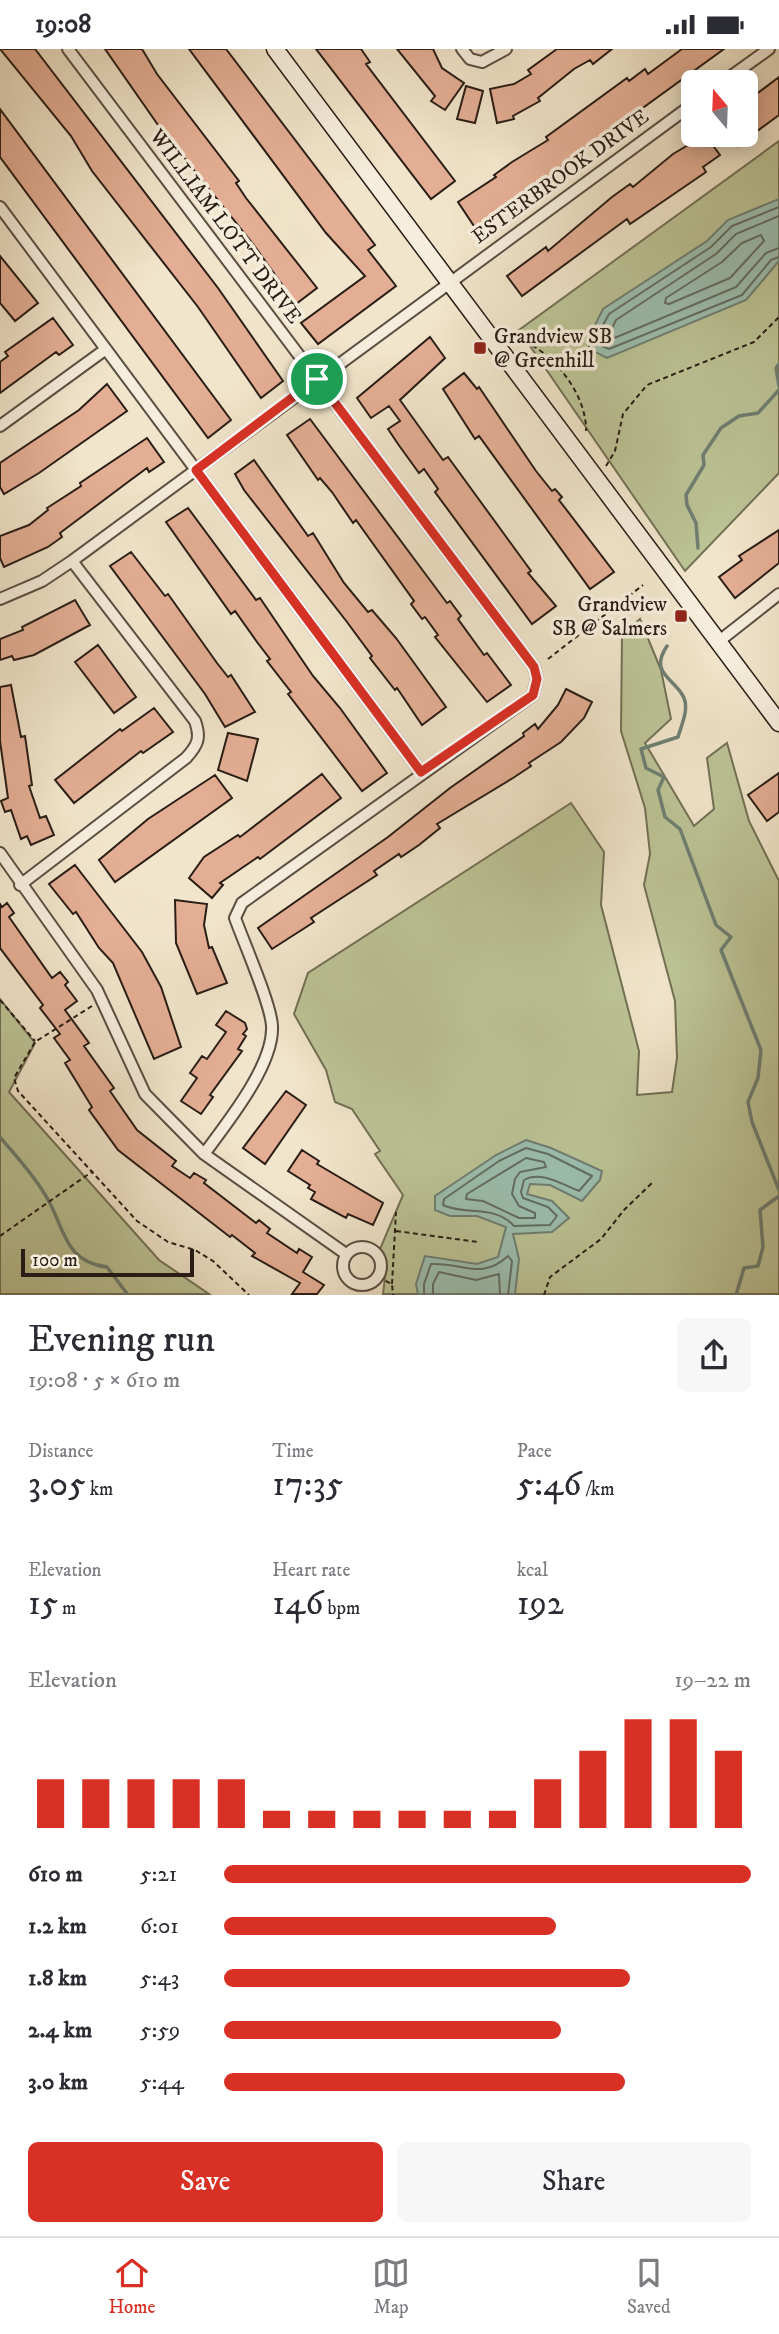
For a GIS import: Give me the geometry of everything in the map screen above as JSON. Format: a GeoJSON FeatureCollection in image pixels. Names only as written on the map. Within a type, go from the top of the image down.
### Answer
{"type":"FeatureCollection","features":[{"type":"Feature","properties":{"kind":"street","name":"WILLIAM LOTT DRIVE"},"geometry":{"type":"LineString","coordinates":[[68,49],[534,667],[537,679],[533,695],[421,772],[242,903],[235,918],[272,1024],[271,1051],[204,1154]]}},
{"type":"Feature","properties":{"kind":"street"},"geometry":{"type":"LineString","coordinates":[[275,49],[779,723]]}},
{"type":"Feature","properties":{"kind":"street"},"geometry":{"type":"LineString","coordinates":[[462,49],[470,59],[482,62],[506,49]]}},
{"type":"Feature","properties":{"kind":"street"},"geometry":{"type":"LineString","coordinates":[[740,70],[769,49]]}},
{"type":"Feature","properties":{"kind":"street","name":"ESTERBROOK DRIVE"},"geometry":{"type":"LineString","coordinates":[[0,599],[42,581],[72,561],[450,280],[681,113]]}},
{"type":"Feature","properties":{"kind":"street"},"geometry":{"type":"LineString","coordinates":[[0,207],[421,772]]}},
{"type":"Feature","properties":{"kind":"street"},"geometry":{"type":"LineString","coordinates":[[0,426],[106,349]]}},
{"type":"Feature","properties":{"kind":"street"},"geometry":{"type":"LineString","coordinates":[[20,885],[186,758],[198,744],[199,732],[195,721],[72,561]]}},
{"type":"Feature","properties":{"kind":"street"},"geometry":{"type":"LineString","coordinates":[[718,642],[779,594]]}},
{"type":"Feature","properties":{"kind":"street"},"geometry":{"type":"LineString","coordinates":[[0,853],[20,885],[97,990],[145,1094],[204,1154],[346,1254]]}},
{"type":"Feature","properties":{"kind":"street"},"geometry":{"type":"LineString","coordinates":[[352,1248],[369,1248],[380,1260],[378,1277],[365,1285],[350,1282],[342,1268],[346,1254],[352,1248]]}},
{"type":"Feature","properties":{"kind":"path"},"geometry":{"type":"LineString","coordinates":[[594,475],[610,463],[623,414],[647,384],[754,342],[779,317]]}},
{"type":"Feature","properties":{"kind":"path"},"geometry":{"type":"LineString","coordinates":[[517,338],[566,374],[585,418],[586,431]]}},
{"type":"Feature","properties":{"kind":"path"},"geometry":{"type":"LineString","coordinates":[[548,659],[643,585]]}},
{"type":"Feature","properties":{"kind":"path"},"geometry":{"type":"LineString","coordinates":[[0,1000],[35,1042]]}},
{"type":"Feature","properties":{"kind":"path"},"geometry":{"type":"LineString","coordinates":[[97,1017],[92,1005],[35,1042],[15,1078],[18,1091],[137,1221],[168,1242],[195,1250],[213,1261],[249,1294]]}},
{"type":"Feature","properties":{"kind":"path"},"geometry":{"type":"LineString","coordinates":[[0,1236],[93,1171]]}},
{"type":"Feature","properties":{"kind":"path"},"geometry":{"type":"LineString","coordinates":[[544,1294],[550,1277],[601,1239],[624,1210],[652,1183]]}},
{"type":"Feature","properties":{"kind":"path"},"geometry":{"type":"LineString","coordinates":[[393,1294],[396,1212]]}},
{"type":"Feature","properties":{"kind":"path"},"geometry":{"type":"LineString","coordinates":[[396,1231],[478,1242]]}},
{"type":"Feature","properties":{"kind":"path"},"geometry":{"type":"LineString","coordinates":[[378,1277],[392,1284]]}},
{"type":"Feature","properties":{"kind":"shaded area"},"geometry":{"type":"Polygon","coordinates":[[[779,141],[779,473],[685,571],[519,330],[779,141]]]}},
{"type":"Feature","properties":{"kind":"shaded area"},"geometry":{"type":"Polygon","coordinates":[[[640,619],[661,670],[671,719],[645,743],[694,826],[714,809],[707,758],[727,743],[749,821],[779,881],[779,1294],[383,1294],[386,1270],[380,1249],[403,1195],[375,1154],[380,1151],[352,1109],[335,1102],[326,1070],[294,1014],[308,973],[571,803],[604,852],[601,905],[639,1051],[637,1095],[672,1092],[677,1058],[675,1001],[644,885],[650,854],[645,808],[621,731],[622,635],[640,619]]]}},
{"type":"Feature","properties":{"kind":"shaded area"},"geometry":{"type":"Polygon","coordinates":[[[0,999],[35,1043],[9,1092],[159,1260],[209,1294],[0,1294],[0,999]]]}},
{"type":"Feature","properties":{"kind":"water"},"geometry":{"type":"Polygon","coordinates":[[[779,199],[779,261],[746,300],[607,358],[589,349],[590,335],[603,309],[707,241],[728,220],[779,199]]]}},
{"type":"Feature","properties":{"kind":"water"},"geometry":{"type":"Polygon","coordinates":[[[526,1140],[602,1171],[600,1180],[582,1201],[550,1185],[530,1184],[527,1194],[552,1201],[569,1218],[552,1232],[513,1234],[519,1259],[515,1294],[418,1294],[416,1284],[425,1256],[477,1264],[498,1257],[506,1227],[477,1216],[450,1216],[435,1210],[435,1196],[496,1155],[526,1140]]]}},
{"type":"Feature","properties":{"kind":"building"},"geometry":{"type":"Polygon","coordinates":[[[0,49],[35,49],[218,288],[283,381],[261,398],[198,307],[92,171],[71,136],[0,49]]]}},
{"type":"Feature","properties":{"kind":"building"},"geometry":{"type":"Polygon","coordinates":[[[105,49],[142,49],[157,74],[239,181],[236,183],[246,198],[317,288],[296,304],[253,244],[158,125],[105,49]]]}},
{"type":"Feature","properties":{"kind":"building"},"geometry":{"type":"Polygon","coordinates":[[[189,49],[226,49],[375,245],[368,250],[396,286],[318,344],[301,323],[365,276],[326,233],[189,49]]]}},
{"type":"Feature","properties":{"kind":"building"},"geometry":{"type":"Polygon","coordinates":[[[316,49],[361,49],[370,62],[366,64],[455,181],[431,199],[316,49]]]}},
{"type":"Feature","properties":{"kind":"building"},"geometry":{"type":"Polygon","coordinates":[[[397,49],[433,49],[442,68],[464,83],[445,110],[431,101],[435,96],[397,49]]]}},
{"type":"Feature","properties":{"kind":"building"},"geometry":{"type":"Polygon","coordinates":[[[557,49],[612,49],[593,64],[590,60],[574,69],[538,98],[540,101],[513,116],[514,119],[497,123],[490,89],[514,84],[531,74],[528,70],[557,49]]]}},
{"type":"Feature","properties":{"kind":"building"},"geometry":{"type":"Polygon","coordinates":[[[682,49],[724,49],[695,70],[681,70],[681,80],[476,229],[458,202],[496,177],[494,175],[512,162],[548,140],[546,137],[627,78],[629,81],[645,69],[648,74],[682,49]]]}},
{"type":"Feature","properties":{"kind":"building"},"geometry":{"type":"Polygon","coordinates":[[[779,77],[779,115],[758,130],[758,93],[779,77]]]}},
{"type":"Feature","properties":{"kind":"building"},"geometry":{"type":"Polygon","coordinates":[[[466,86],[483,91],[475,123],[457,119],[466,86]]]}},
{"type":"Feature","properties":{"kind":"building"},"geometry":{"type":"Polygon","coordinates":[[[0,109],[231,420],[208,438],[0,157],[0,109]]]}},
{"type":"Feature","properties":{"kind":"building"},"geometry":{"type":"Polygon","coordinates":[[[685,147],[714,147],[720,155],[703,167],[706,172],[630,224],[627,219],[522,296],[507,276],[546,247],[548,251],[612,197],[630,184],[633,187],[685,147]]]}},
{"type":"Feature","properties":{"kind":"building"},"geometry":{"type":"Polygon","coordinates":[[[0,256],[38,303],[15,321],[0,303],[0,256]]]}},
{"type":"Feature","properties":{"kind":"building"},"geometry":{"type":"Polygon","coordinates":[[[53,318],[73,345],[59,355],[56,352],[0,393],[0,362],[8,356],[5,352],[53,318]]]}},
{"type":"Feature","properties":{"kind":"building"},"geometry":{"type":"Polygon","coordinates":[[[430,337],[445,358],[400,400],[443,460],[448,457],[531,571],[528,573],[556,606],[532,624],[435,492],[438,489],[424,469],[419,473],[388,429],[400,421],[389,406],[371,418],[357,398],[430,337]]]}},
{"type":"Feature","properties":{"kind":"building"},"geometry":{"type":"Polygon","coordinates":[[[464,373],[477,389],[479,387],[536,471],[552,491],[555,489],[562,497],[559,500],[614,572],[590,589],[479,436],[475,439],[443,389],[464,373]]]}},
{"type":"Feature","properties":{"kind":"building"},"geometry":{"type":"Polygon","coordinates":[[[107,384],[127,411],[39,473],[4,494],[0,487],[0,463],[79,410],[107,384]]]}},
{"type":"Feature","properties":{"kind":"building"},"geometry":{"type":"Polygon","coordinates":[[[310,419],[447,603],[450,601],[461,616],[458,619],[484,655],[487,653],[511,685],[487,702],[435,637],[438,635],[425,617],[422,619],[411,604],[414,601],[356,520],[353,523],[332,492],[320,478],[318,480],[287,435],[310,419]]]}},
{"type":"Feature","properties":{"kind":"building"},"geometry":{"type":"Polygon","coordinates":[[[147,438],[164,462],[149,472],[147,468],[60,533],[62,537],[48,547],[4,567],[0,558],[0,536],[29,525],[48,510],[47,508],[81,486],[80,483],[147,438]]]}},
{"type":"Feature","properties":{"kind":"building"},"geometry":{"type":"Polygon","coordinates":[[[254,460],[308,536],[313,533],[344,583],[368,612],[372,610],[396,638],[446,707],[422,725],[397,688],[395,690],[370,658],[372,656],[347,622],[244,490],[235,474],[254,460]]]}},
{"type":"Feature","properties":{"kind":"building"},"geometry":{"type":"Polygon","coordinates":[[[188,508],[256,600],[260,598],[313,676],[387,773],[362,791],[288,694],[291,692],[267,661],[270,659],[235,611],[231,614],[166,522],[188,508]]]}},
{"type":"Feature","properties":{"kind":"building"},"geometry":{"type":"Polygon","coordinates":[[[779,530],[779,563],[735,598],[719,577],[742,560],[739,556],[779,530]]]}},
{"type":"Feature","properties":{"kind":"building"},"geometry":{"type":"Polygon","coordinates":[[[131,552],[165,596],[168,594],[228,677],[231,675],[255,712],[225,727],[205,694],[110,566],[131,552]]]}},
{"type":"Feature","properties":{"kind":"building"},"geometry":{"type":"Polygon","coordinates":[[[75,600],[90,625],[34,655],[14,660],[12,656],[0,660],[0,639],[23,630],[22,627],[75,600]]]}},
{"type":"Feature","properties":{"kind":"building"},"geometry":{"type":"Polygon","coordinates":[[[98,645],[136,697],[114,713],[75,662],[98,645]]]}},
{"type":"Feature","properties":{"kind":"building"},"geometry":{"type":"Polygon","coordinates":[[[11,685],[21,737],[25,736],[32,785],[29,786],[40,818],[46,816],[54,835],[31,845],[27,836],[21,839],[11,810],[5,812],[1,801],[8,798],[0,741],[0,687],[11,685]]]}},
{"type":"Feature","properties":{"kind":"building"},"geometry":{"type":"Polygon","coordinates":[[[566,689],[592,702],[584,718],[561,742],[529,763],[531,766],[513,778],[437,824],[440,828],[419,845],[401,857],[399,854],[374,871],[377,875],[311,918],[314,922],[272,949],[258,928],[388,837],[450,788],[524,736],[523,733],[535,724],[538,729],[558,705],[566,689]]]}},
{"type":"Feature","properties":{"kind":"building"},"geometry":{"type":"Polygon","coordinates":[[[154,708],[173,732],[143,753],[141,751],[74,803],[55,780],[120,729],[122,731],[154,708]]]}},
{"type":"Feature","properties":{"kind":"building"},"geometry":{"type":"Polygon","coordinates":[[[228,733],[258,739],[247,781],[218,770],[228,733]]]}},
{"type":"Feature","properties":{"kind":"building"},"geometry":{"type":"Polygon","coordinates":[[[779,773],[779,812],[767,821],[748,795],[779,773]]]}},
{"type":"Feature","properties":{"kind":"building"},"geometry":{"type":"Polygon","coordinates":[[[322,774],[341,798],[260,859],[258,857],[220,883],[223,885],[212,898],[189,878],[204,857],[238,835],[240,837],[322,774]]]}},
{"type":"Feature","properties":{"kind":"building"},"geometry":{"type":"Polygon","coordinates":[[[215,775],[232,798],[115,882],[99,860],[148,819],[215,775]]]}},
{"type":"Feature","properties":{"kind":"building"},"geometry":{"type":"Polygon","coordinates":[[[75,865],[142,952],[161,987],[181,1047],[154,1059],[113,963],[99,948],[76,912],[73,914],[49,884],[75,865]]]}},
{"type":"Feature","properties":{"kind":"building"},"geometry":{"type":"Polygon","coordinates":[[[175,900],[207,904],[204,925],[209,948],[212,947],[227,983],[197,994],[176,943],[175,900]]]}},
{"type":"Feature","properties":{"kind":"building"},"geometry":{"type":"Polygon","coordinates":[[[7,903],[14,913],[9,917],[52,978],[60,972],[68,982],[65,985],[77,1001],[65,1010],[89,1043],[84,1046],[114,1088],[110,1091],[137,1130],[176,1161],[172,1166],[190,1178],[194,1173],[206,1180],[204,1183],[256,1223],[259,1220],[270,1229],[267,1233],[297,1253],[299,1249],[312,1257],[303,1272],[324,1285],[317,1294],[292,1294],[300,1283],[252,1256],[255,1253],[232,1235],[230,1237],[118,1150],[89,1110],[92,1107],[65,1063],[70,1060],[54,1038],[60,1034],[40,1008],[43,1005],[0,948],[0,904],[2,907],[7,903]]]}},
{"type":"Feature","properties":{"kind":"building"},"geometry":{"type":"Polygon","coordinates":[[[226,1011],[245,1023],[247,1029],[243,1034],[246,1036],[238,1049],[242,1051],[210,1095],[213,1097],[201,1114],[181,1101],[197,1078],[190,1073],[202,1056],[207,1059],[226,1032],[216,1025],[226,1011]]]}},
{"type":"Feature","properties":{"kind":"building"},"geometry":{"type":"Polygon","coordinates":[[[286,1091],[306,1105],[265,1164],[243,1148],[286,1091]]]}},
{"type":"Feature","properties":{"kind":"building"},"geometry":{"type":"Polygon","coordinates":[[[302,1150],[319,1161],[317,1164],[383,1203],[373,1225],[348,1214],[346,1218],[311,1199],[315,1192],[308,1188],[310,1185],[288,1171],[302,1150]]]}},
{"type":"Feature","properties":{"kind":"waterway"},"geometry":{"type":"LineString","coordinates":[[779,364],[776,368],[779,386]]}},
{"type":"Feature","properties":{"kind":"waterway"},"geometry":{"type":"LineString","coordinates":[[698,548],[696,523],[687,505],[686,495],[704,465],[703,455],[721,428],[739,416],[758,413],[779,390]]}},
{"type":"Feature","properties":{"kind":"waterway"},"geometry":{"type":"LineString","coordinates":[[667,646],[662,655],[662,670],[684,698],[684,718],[678,737],[641,749],[646,768],[664,777],[658,790],[665,817],[680,829],[716,925],[731,937],[721,950],[761,1050],[758,1078],[748,1102],[752,1122],[779,1190]]}},
{"type":"Feature","properties":{"kind":"waterway"},"geometry":{"type":"LineString","coordinates":[[0,1137],[39,1186],[72,1249],[92,1263],[107,1267],[128,1295]]}},
{"type":"Feature","properties":{"kind":"waterway"},"geometry":{"type":"LineString","coordinates":[[736,1295],[744,1268],[758,1266],[763,1247],[760,1210],[779,1196]]}},
{"type":"Feature","properties":{"kind":"place","name":"Grandview SB @ Greenhill"},"geometry":{"type":"Point","coordinates":[480,348]}},
{"type":"Feature","properties":{"kind":"place","name":"Grandview SB @ Salmers"},"geometry":{"type":"Point","coordinates":[681,616]}},
{"type":"Feature","properties":{"kind":"route"},"geometry":{"type":"LineString","coordinates":[[317,379],[534,667],[537,679],[533,695],[421,772],[196,470],[317,379]]}}]}
